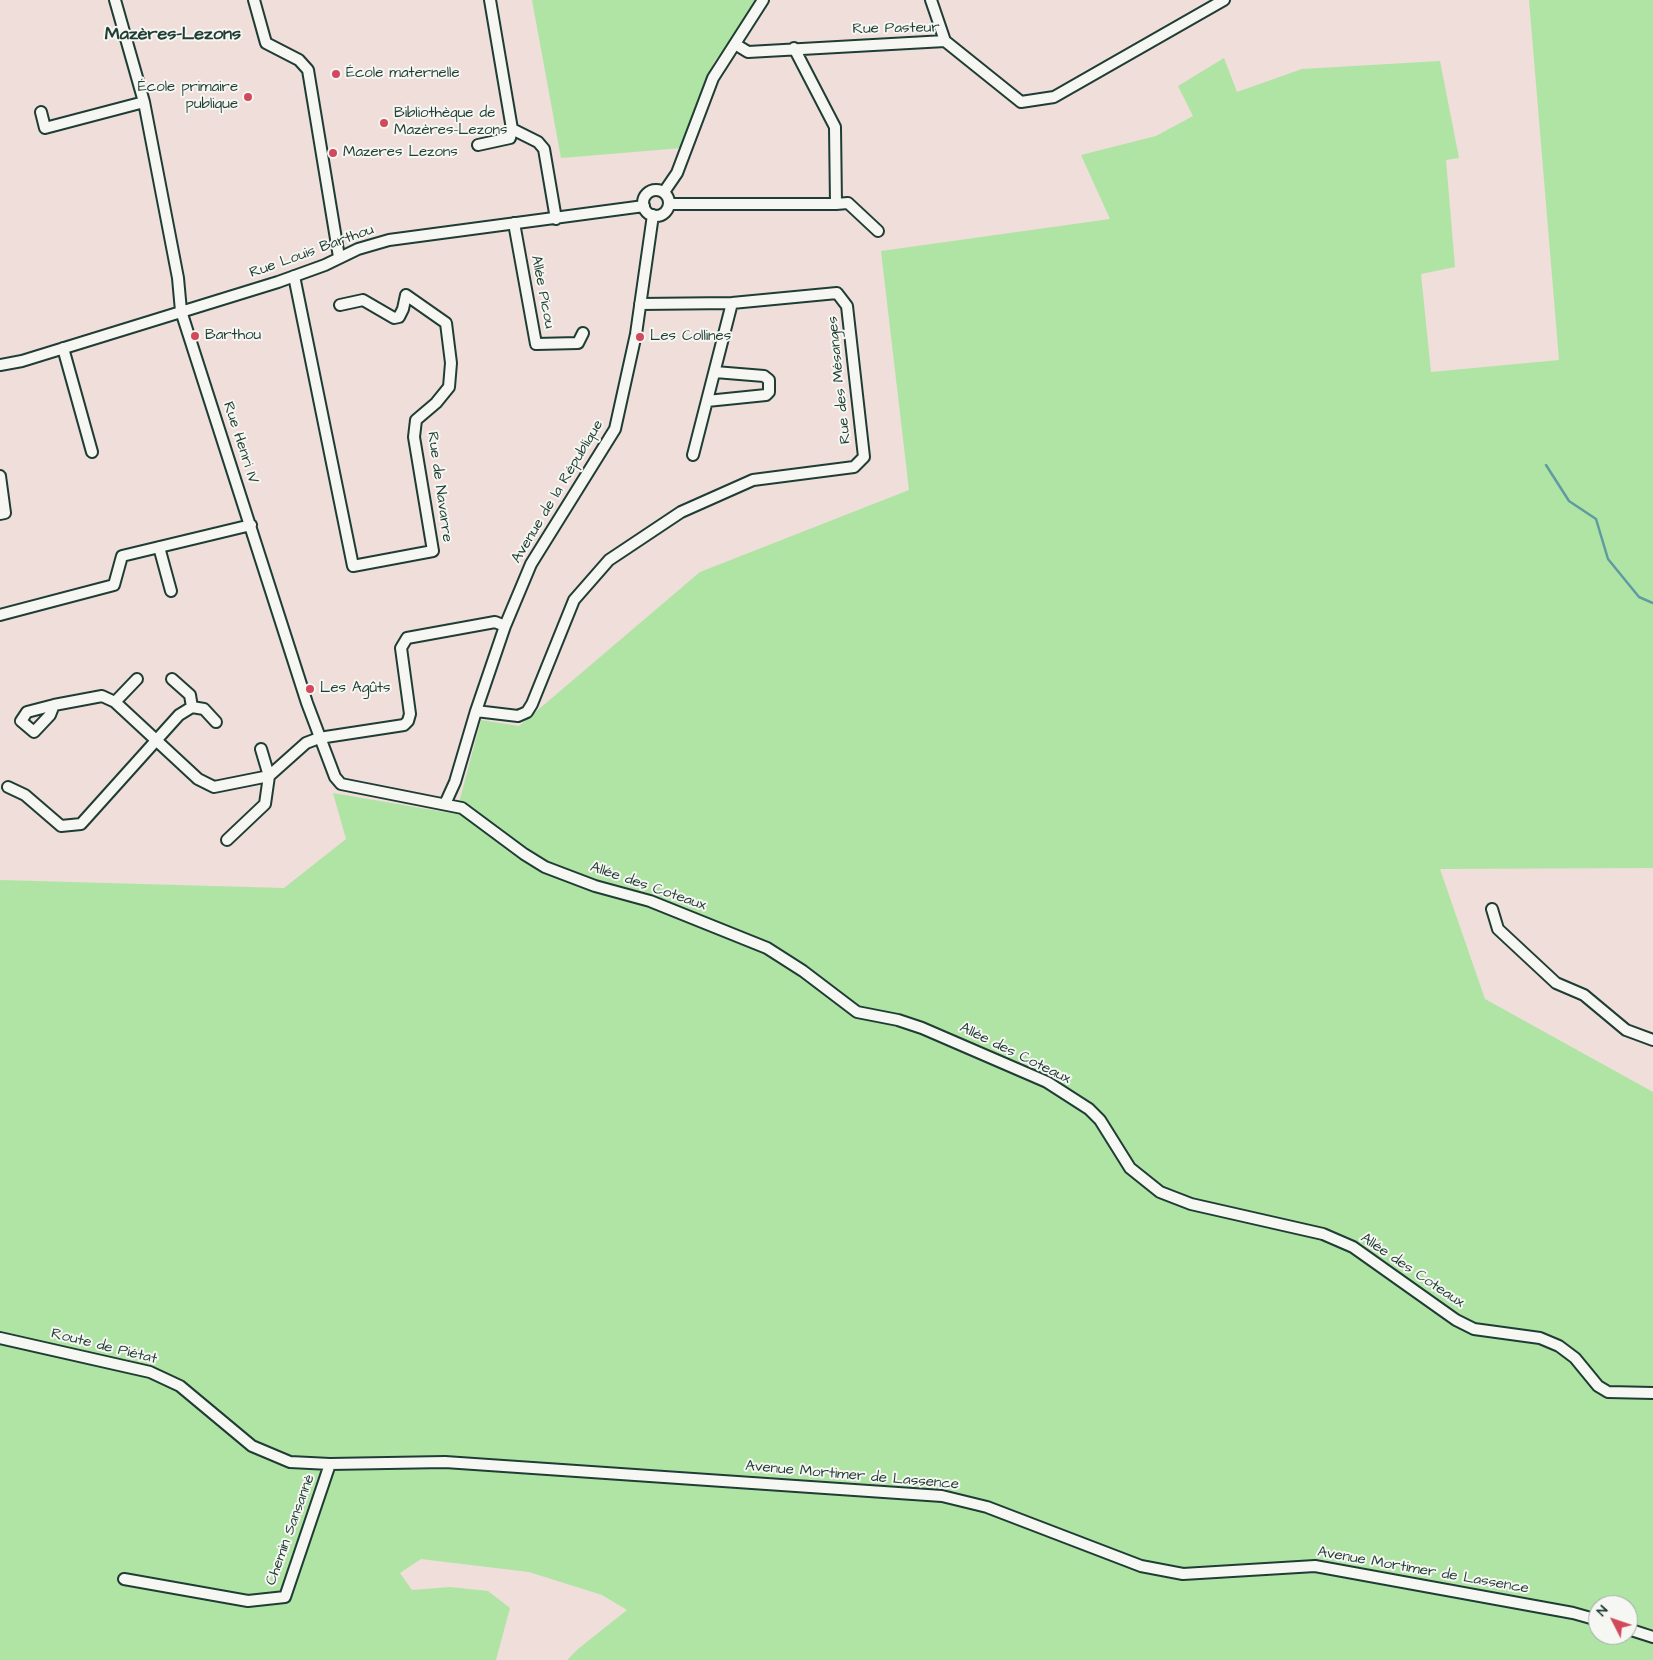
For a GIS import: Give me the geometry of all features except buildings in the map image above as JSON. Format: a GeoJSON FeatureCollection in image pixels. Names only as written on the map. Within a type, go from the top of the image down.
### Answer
{"type":"FeatureCollection","features":[{"type":"Feature","properties":{"kind":"street","name":"Rue Henri IV"},"geometry":{"type":"LineString","coordinates":[[115,0],[144,102],[178,278],[182,311],[319,738],[335,777],[341,784],[445,804]]}},
{"type":"Feature","properties":{"kind":"street"},"geometry":{"type":"LineString","coordinates":[[254,0],[266,43],[299,60],[308,70],[339,257]]}},
{"type":"Feature","properties":{"kind":"street"},"geometry":{"type":"LineString","coordinates":[[478,145],[510,138],[512,129],[490,0]]}},
{"type":"Feature","properties":{"kind":"street"},"geometry":{"type":"LineString","coordinates":[[664,192],[677,173],[713,78],[763,0]]}},
{"type":"Feature","properties":{"kind":"street"},"geometry":{"type":"LineString","coordinates":[[931,0],[945,41]]}},
{"type":"Feature","properties":{"kind":"street","name":"Rue Pasteur"},"geometry":{"type":"LineString","coordinates":[[735,44],[748,52],[945,41],[1021,102],[1054,97],[1224,0]]}},
{"type":"Feature","properties":{"kind":"street"},"geometry":{"type":"LineString","coordinates":[[794,48],[835,127],[836,204]]}},
{"type":"Feature","properties":{"kind":"street"},"geometry":{"type":"LineString","coordinates":[[41,112],[45,128],[144,102]]}},
{"type":"Feature","properties":{"kind":"street"},"geometry":{"type":"LineString","coordinates":[[512,129],[526,134],[538,142],[544,149],[556,219]]}},
{"type":"Feature","properties":{"kind":"street"},"geometry":{"type":"LineString","coordinates":[[656,190],[664,192],[669,204],[662,215],[653,215],[644,206],[644,199],[649,192],[656,190]]}},
{"type":"Feature","properties":{"kind":"street"},"geometry":{"type":"LineString","coordinates":[[669,204],[848,203],[878,231]]}},
{"type":"Feature","properties":{"kind":"street","name":"Rue Louis Barthou"},"geometry":{"type":"LineString","coordinates":[[0,366],[22,361],[294,276],[358,249],[389,240],[644,206]]}},
{"type":"Feature","properties":{"kind":"street","name":"Avenue de la République"},"geometry":{"type":"LineString","coordinates":[[445,804],[456,782],[476,711],[505,626],[531,564],[615,429],[640,304],[653,215]]}},
{"type":"Feature","properties":{"kind":"street","name":"Allée Picou"},"geometry":{"type":"LineString","coordinates":[[514,223],[536,344],[578,343],[583,333]]}},
{"type":"Feature","properties":{"kind":"street","name":"Rue de Navarre"},"geometry":{"type":"LineString","coordinates":[[294,276],[353,566],[433,551],[414,436],[416,420],[436,403],[449,386],[451,363],[446,323],[406,295],[399,317],[394,318],[363,300],[340,305]]}},
{"type":"Feature","properties":{"kind":"street","name":"Rue des Mésanges"},"geometry":{"type":"LineString","coordinates":[[476,711],[518,716],[527,712],[532,704],[574,600],[609,560],[681,512],[753,480],[854,467],[864,457],[847,306],[837,292],[732,303],[640,304]]}},
{"type":"Feature","properties":{"kind":"street"},"geometry":{"type":"LineString","coordinates":[[693,455],[732,303]]}},
{"type":"Feature","properties":{"kind":"street"},"geometry":{"type":"LineString","coordinates":[[64,348],[92,452]]}},
{"type":"Feature","properties":{"kind":"street"},"geometry":{"type":"LineString","coordinates":[[707,401],[766,395],[769,392],[769,380],[764,376],[715,372]]}},
{"type":"Feature","properties":{"kind":"street"},"geometry":{"type":"LineString","coordinates":[[0,476],[5,513],[0,514]]}},
{"type":"Feature","properties":{"kind":"street"},"geometry":{"type":"LineString","coordinates":[[0,615],[114,585],[122,556],[251,525]]}},
{"type":"Feature","properties":{"kind":"street"},"geometry":{"type":"LineString","coordinates":[[159,547],[171,591]]}},
{"type":"Feature","properties":{"kind":"street"},"geometry":{"type":"LineString","coordinates":[[54,704],[102,696],[114,702],[198,780],[214,787],[269,776],[306,743],[319,738],[404,724],[408,721],[410,714],[401,648],[407,638],[494,622],[505,626]]}},
{"type":"Feature","properties":{"kind":"street"},"geometry":{"type":"LineString","coordinates":[[114,702],[137,679]]}},
{"type":"Feature","properties":{"kind":"street"},"geometry":{"type":"LineString","coordinates":[[172,679],[190,695],[192,707]]}},
{"type":"Feature","properties":{"kind":"street"},"geometry":{"type":"LineString","coordinates":[[8,786],[25,795],[61,826],[81,824],[158,741],[179,715],[192,707],[204,710],[216,722]]}},
{"type":"Feature","properties":{"kind":"street"},"geometry":{"type":"LineString","coordinates":[[226,840],[266,804],[269,776],[261,748]]}},
{"type":"Feature","properties":{"kind":"street","name":"Allée des Coteaux"},"geometry":{"type":"LineString","coordinates":[[445,804],[462,808],[545,867],[595,886],[650,901],[767,948],[803,971],[856,1012],[898,1020],[922,1028],[1047,1082],[1089,1109],[1100,1120],[1130,1168],[1160,1192],[1190,1204],[1323,1234],[1353,1247],[1465,1324],[1474,1328],[1540,1338],[1559,1346],[1575,1358],[1598,1386],[1608,1392],[1653,1393]]}},
{"type":"Feature","properties":{"kind":"street"},"geometry":{"type":"LineString","coordinates":[[1492,909],[1498,929],[1556,983],[1584,995],[1626,1030],[1653,1040]]}},
{"type":"Feature","properties":{"kind":"street","name":"Route de Piétat"},"geometry":{"type":"LineString","coordinates":[[0,1338],[150,1372],[180,1386],[252,1446],[290,1462],[330,1464],[445,1462]]}},
{"type":"Feature","properties":{"kind":"street","name":"Avenue Mortimer de Lassence"},"geometry":{"type":"LineString","coordinates":[[445,1462],[942,1496],[987,1507],[1142,1566],[1183,1574],[1316,1566],[1588,1617]]}},
{"type":"Feature","properties":{"kind":"street","name":"Chemin Sansannè"},"geometry":{"type":"LineString","coordinates":[[124,1579],[248,1601],[285,1597],[330,1464]]}},
{"type":"Feature","properties":{"kind":"street"},"geometry":{"type":"LineString","coordinates":[[1638,1632],[1653,1637]]}},
{"type":"Feature","properties":{"kind":"green space"},"geometry":{"type":"Polygon","coordinates":[[[532,0],[761,0],[714,62],[682,148],[561,158],[532,0]]]}},
{"type":"Feature","properties":{"kind":"green space"},"geometry":{"type":"Polygon","coordinates":[[[1529,0],[1653,0],[1653,868],[1440,869],[1485,999],[1653,1092],[1653,1660],[567,1660],[627,1610],[602,1595],[529,1572],[421,1559],[400,1573],[412,1590],[450,1587],[488,1591],[510,1608],[496,1660],[0,1660],[0,880],[284,888],[346,839],[333,793],[456,814],[481,720],[519,726],[700,572],[909,490],[881,251],[1110,219],[1081,155],[1156,136],[1193,116],[1178,86],[1224,58],[1237,92],[1302,69],[1440,61],[1459,158],[1446,160],[1455,267],[1421,274],[1431,372],[1559,360],[1529,0]]]}},
{"type":"Feature","properties":{"kind":"waterway"},"geometry":{"type":"LineString","coordinates":[[1546,465],[1569,501],[1596,519],[1608,559],[1639,597],[1653,603]]}},
{"type":"Feature","properties":{"kind":"place","name":"École maternelle"},"geometry":{"type":"Point","coordinates":[336,74]}},
{"type":"Feature","properties":{"kind":"place","name":"École primaire publique"},"geometry":{"type":"Point","coordinates":[248,97]}},
{"type":"Feature","properties":{"kind":"place","name":"Bibliothèque de Mazères-Lezons"},"geometry":{"type":"Point","coordinates":[384,123]}},
{"type":"Feature","properties":{"kind":"place","name":"Mazeres Lezons"},"geometry":{"type":"Point","coordinates":[333,153]}},
{"type":"Feature","properties":{"kind":"place","name":"Barthou"},"geometry":{"type":"Point","coordinates":[195,336]}},
{"type":"Feature","properties":{"kind":"place","name":"Les Collines"},"geometry":{"type":"Point","coordinates":[640,337]}},
{"type":"Feature","properties":{"kind":"place","name":"Les Agûts"},"geometry":{"type":"Point","coordinates":[310,689]}},
{"type":"Feature","properties":{"kind":"district","name":"Mazères-Lezons"},"geometry":{"type":"Point","coordinates":[173,35]}}]}
